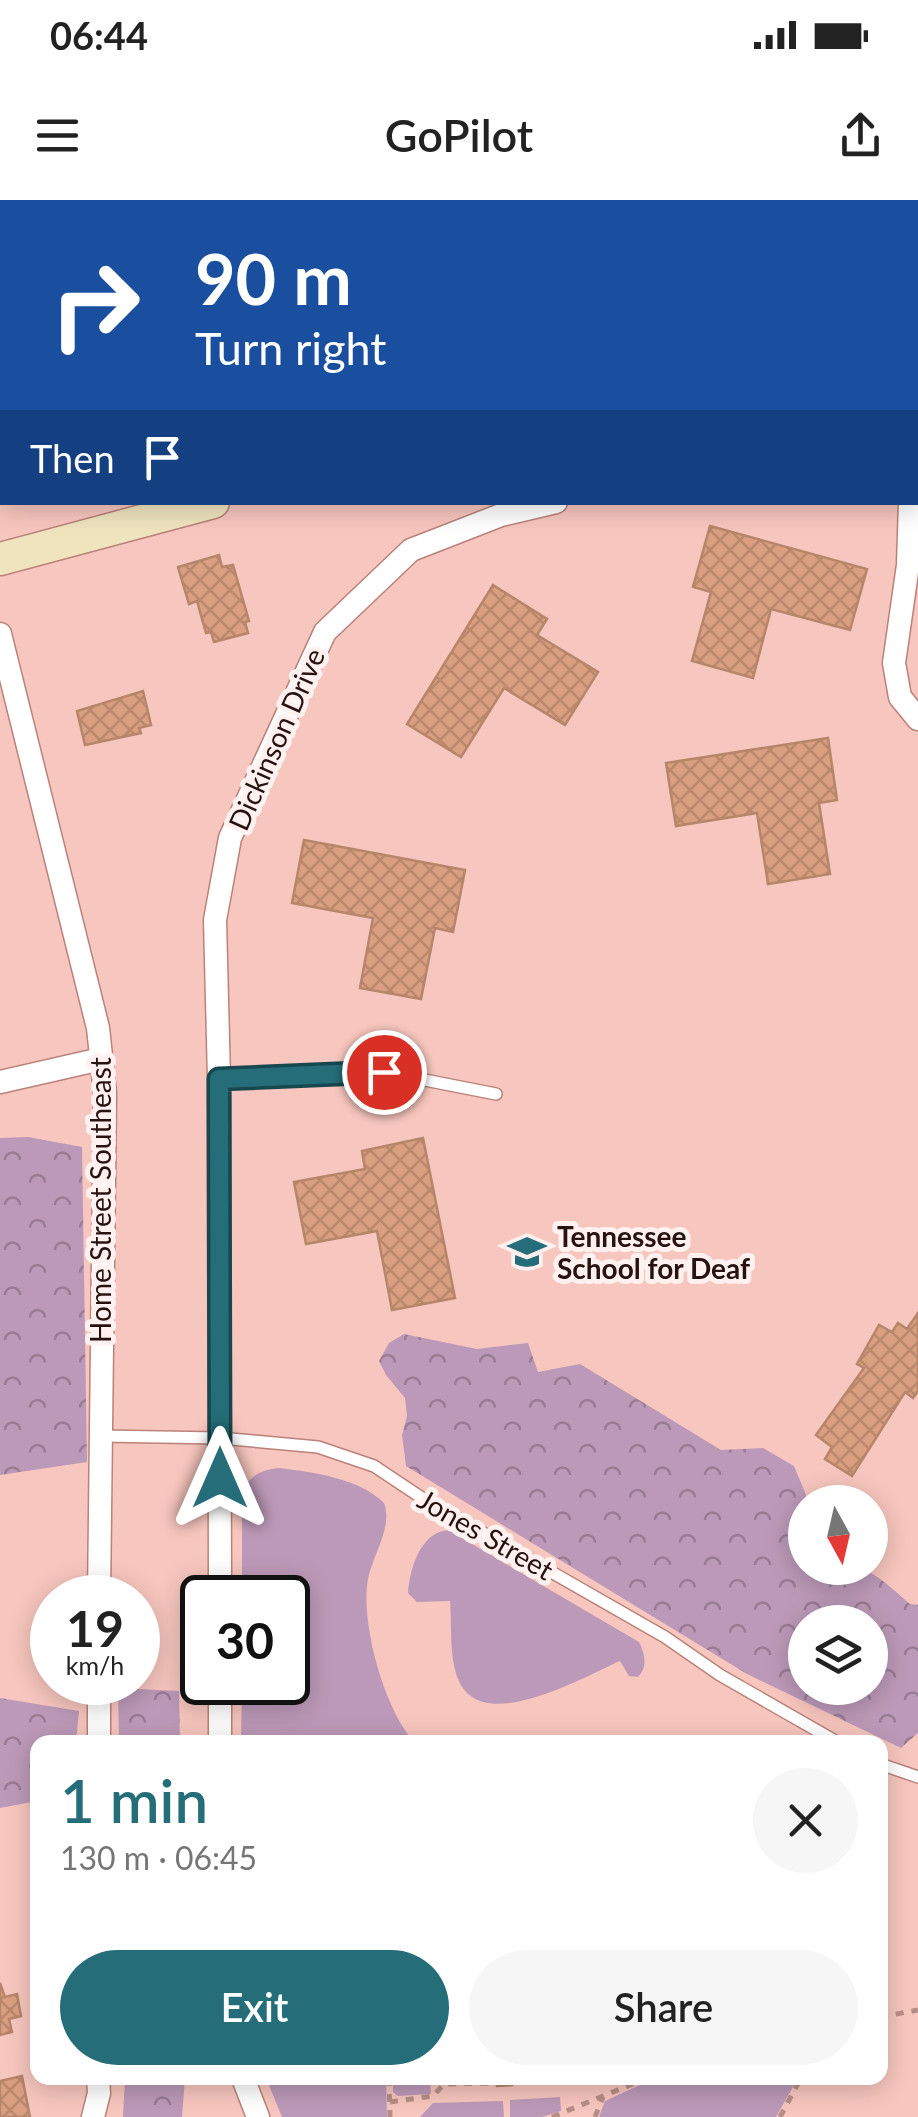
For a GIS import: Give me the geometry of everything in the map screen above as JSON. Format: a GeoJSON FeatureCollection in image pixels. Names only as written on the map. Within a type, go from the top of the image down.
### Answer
{"type":"FeatureCollection","features":[{"type":"Feature","properties":{"kind":"street"},"geometry":{"type":"LineString","coordinates":[[0,559],[145,511],[190,505]]}},
{"type":"Feature","properties":{"kind":"street","name":"Dickinson Drive"},"geometry":{"type":"LineString","coordinates":[[220,1575],[215,920],[230,838],[325,632],[411,550],[500,515],[543,505]]}},
{"type":"Feature","properties":{"kind":"street"},"geometry":{"type":"LineString","coordinates":[[910,505],[908,565],[894,662],[900,697],[918,719]]}},
{"type":"Feature","properties":{"kind":"street","name":"Home Street Southeast"},"geometry":{"type":"LineString","coordinates":[[0,634],[98,1028],[104,1093],[99,1575]]}},
{"type":"Feature","properties":{"kind":"street"},"geometry":{"type":"LineString","coordinates":[[0,1082],[101,1059]]}},
{"type":"Feature","properties":{"kind":"street"},"geometry":{"type":"LineString","coordinates":[[98,1735],[99,1705]]}},
{"type":"Feature","properties":{"kind":"street"},"geometry":{"type":"LineString","coordinates":[[220,1705],[220,1735]]}},
{"type":"Feature","properties":{"kind":"street"},"geometry":{"type":"LineString","coordinates":[[93,2117],[98,2085]]}},
{"type":"Feature","properties":{"kind":"street"},"geometry":{"type":"LineString","coordinates":[[247,2085],[258,2117]]}},
{"type":"Feature","properties":{"kind":"lane"},"geometry":{"type":"LineString","coordinates":[[219,1079],[384,1072],[496,1094]]}},
{"type":"Feature","properties":{"kind":"lane","name":"Jones Street"},"geometry":{"type":"LineString","coordinates":[[100,1436],[220,1438],[318,1447],[374,1466],[824,1735]]}},
{"type":"Feature","properties":{"kind":"lane"},"geometry":{"type":"LineString","coordinates":[[888,1767],[918,1777]]}},
{"type":"Feature","properties":{"kind":"path"},"geometry":{"type":"LineString","coordinates":[[888,2016],[918,2010]]}},
{"type":"Feature","properties":{"kind":"path"},"geometry":{"type":"LineString","coordinates":[[389,2085],[390,2117]]}},
{"type":"Feature","properties":{"kind":"path"},"geometry":{"type":"LineString","coordinates":[[390,2102],[433,2096],[443,2085]]}},
{"type":"Feature","properties":{"kind":"path"},"geometry":{"type":"LineString","coordinates":[[552,2117],[631,2085]]}},
{"type":"Feature","properties":{"kind":"path"},"geometry":{"type":"LineString","coordinates":[[780,2117],[797,2085]]}},
{"type":"Feature","properties":{"kind":"path"},"geometry":{"type":"LineString","coordinates":[[595,2117],[603,2097]]}},
{"type":"Feature","properties":{"kind":"green space"},"geometry":{"type":"Polygon","coordinates":[[[28,1137],[82,1147],[87,1462],[0,1475],[0,1138],[28,1137]]]}},
{"type":"Feature","properties":{"kind":"green space"},"geometry":{"type":"Polygon","coordinates":[[[404,1334],[477,1349],[528,1343],[538,1372],[580,1364],[721,1450],[763,1448],[794,1466],[802,1485],[788,1485],[788,1585],[888,1585],[910,1604],[918,1605],[918,1733],[901,1748],[888,1742],[888,1735],[874,1735],[812,1705],[888,1705],[888,1605],[788,1605],[788,1694],[747,1674],[406,1466],[402,1435],[407,1416],[405,1398],[379,1361],[389,1343],[404,1334]]]}},
{"type":"Feature","properties":{"kind":"green space"},"geometry":{"type":"Polygon","coordinates":[[[279,1468],[320,1474],[362,1488],[384,1503],[384,1531],[368,1579],[368,1618],[384,1687],[409,1735],[241,1735],[242,1705],[310,1705],[310,1575],[242,1575],[242,1495],[256,1475],[279,1468]]]}},
{"type":"Feature","properties":{"kind":"green space"},"geometry":{"type":"Polygon","coordinates":[[[448,1530],[639,1642],[644,1660],[638,1677],[629,1676],[620,1661],[534,1698],[488,1703],[470,1696],[455,1670],[450,1601],[417,1602],[408,1593],[418,1553],[430,1538],[448,1530]]]}},
{"type":"Feature","properties":{"kind":"green space"},"geometry":{"type":"Polygon","coordinates":[[[160,1690],[179,1691],[180,1735],[119,1735],[118,1705],[160,1705],[160,1690]]]}},
{"type":"Feature","properties":{"kind":"green space"},"geometry":{"type":"Polygon","coordinates":[[[0,1698],[79,1711],[77,1735],[30,1735],[30,1802],[0,1808],[0,1698]]]}},
{"type":"Feature","properties":{"kind":"green space"},"geometry":{"type":"Polygon","coordinates":[[[125,2085],[184,2085],[182,2117],[123,2117],[125,2085]]]}},
{"type":"Feature","properties":{"kind":"green space"},"geometry":{"type":"Polygon","coordinates":[[[269,2085],[386,2085],[387,2117],[282,2117],[269,2085]]]}},
{"type":"Feature","properties":{"kind":"green space"},"geometry":{"type":"Polygon","coordinates":[[[393,2085],[430,2085],[431,2094],[398,2096],[393,2085]]]}},
{"type":"Feature","properties":{"kind":"green space"},"geometry":{"type":"Polygon","coordinates":[[[640,2085],[794,2085],[776,2117],[599,2117],[605,2101],[640,2085]]]}},
{"type":"Feature","properties":{"kind":"green space"},"geometry":{"type":"Polygon","coordinates":[[[560,2097],[561,2111],[542,2117],[510,2117],[510,2100],[560,2097]]]}},
{"type":"Feature","properties":{"kind":"green space"},"geometry":{"type":"Polygon","coordinates":[[[503,2101],[504,2117],[420,2117],[433,2103],[503,2101]]]}},
{"type":"Feature","properties":{"kind":"building"},"geometry":{"type":"Polygon","coordinates":[[[710,526],[867,569],[850,630],[771,609],[753,678],[692,661],[711,592],[693,587],[710,526]]]}},
{"type":"Feature","properties":{"kind":"building"},"geometry":{"type":"Polygon","coordinates":[[[219,555],[222,567],[233,565],[249,621],[245,622],[248,633],[214,642],[211,632],[206,633],[197,601],[189,604],[178,567],[219,555]]]}},
{"type":"Feature","properties":{"kind":"building"},"geometry":{"type":"Polygon","coordinates":[[[493,585],[547,619],[537,635],[598,672],[565,725],[504,688],[461,757],[407,724],[493,585]]]}},
{"type":"Feature","properties":{"kind":"building"},"geometry":{"type":"Polygon","coordinates":[[[143,691],[151,725],[139,728],[141,733],[85,745],[77,711],[143,691]]]}},
{"type":"Feature","properties":{"kind":"building"},"geometry":{"type":"Polygon","coordinates":[[[828,738],[837,800],[819,803],[830,874],[768,884],[757,813],[676,826],[666,763],[828,738]]]}},
{"type":"Feature","properties":{"kind":"building"},"geometry":{"type":"Polygon","coordinates":[[[304,840],[465,870],[453,932],[435,928],[421,999],[360,988],[373,918],[292,903],[304,840]]]}},
{"type":"Feature","properties":{"kind":"building"},"geometry":{"type":"Polygon","coordinates":[[[423,1138],[455,1298],[392,1310],[377,1231],[306,1244],[294,1182],[365,1169],[362,1151],[423,1138]]]}},
{"type":"Feature","properties":{"kind":"building"},"geometry":{"type":"Polygon","coordinates":[[[918,1313],[918,1391],[913,1398],[905,1392],[852,1476],[825,1459],[832,1447],[816,1435],[864,1368],[857,1364],[879,1325],[892,1332],[898,1323],[907,1329],[918,1313]]]}},
{"type":"Feature","properties":{"kind":"building"},"geometry":{"type":"Polygon","coordinates":[[[0,1983],[5,1997],[17,1994],[21,2016],[9,2019],[12,2032],[0,2035],[0,1983]]]}},
{"type":"Feature","properties":{"kind":"building"},"geometry":{"type":"Polygon","coordinates":[[[22,2076],[30,2117],[0,2117],[0,2081],[22,2076]]]}},
{"type":"Feature","properties":{"kind":"place","name":"Tennessee School for Deaf"},"geometry":{"type":"Point","coordinates":[527,1252]}},
{"type":"Feature","properties":{"kind":"route"},"geometry":{"type":"LineString","coordinates":[[220,1478],[219,1079],[384,1072]]}}]}
